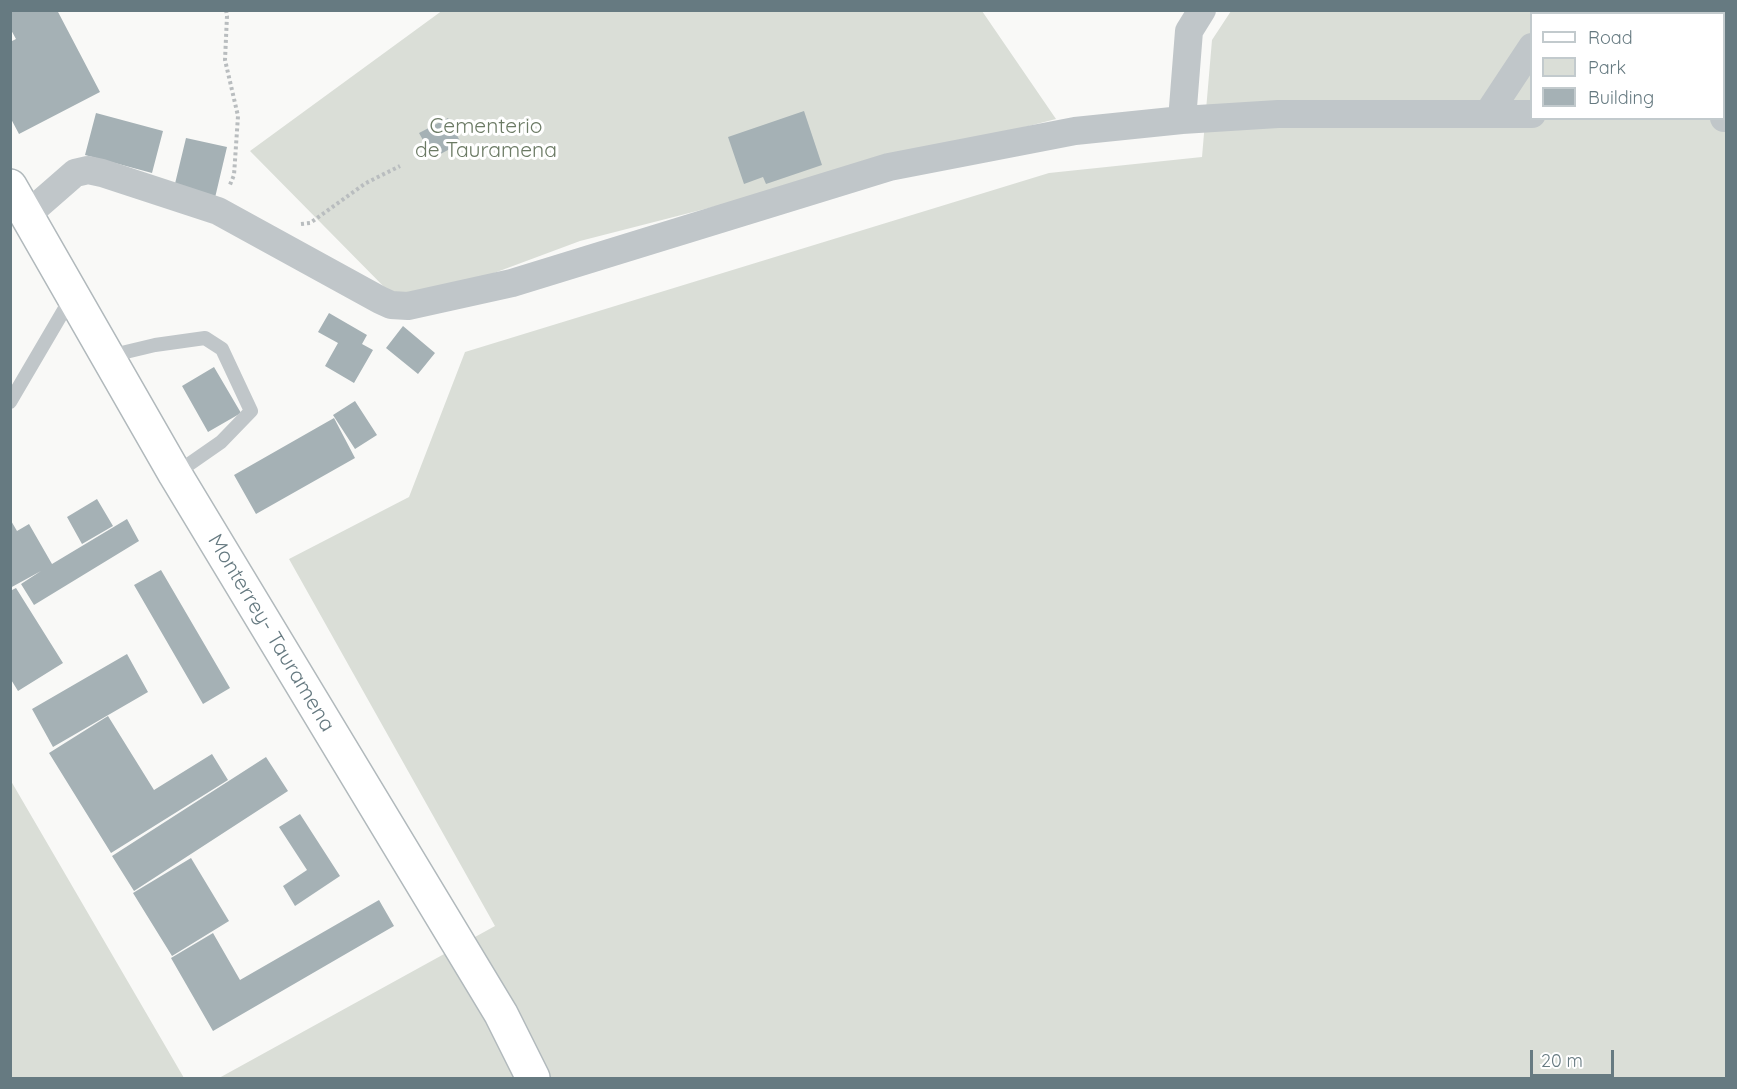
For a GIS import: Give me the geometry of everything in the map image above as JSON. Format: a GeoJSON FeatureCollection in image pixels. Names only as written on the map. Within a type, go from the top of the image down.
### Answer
{"type":"FeatureCollection","features":[{"type":"Feature","properties":{"kind":"main road","name":"Monterrey- Tauramena"},"geometry":{"type":"LineString","coordinates":[[10,186],[176,474],[501,1014],[533,1078]]}},
{"type":"Feature","properties":{"kind":"street"},"geometry":{"type":"LineString","coordinates":[[1182,120],[1189,31],[1202,10]]}},
{"type":"Feature","properties":{"kind":"street"},"geometry":{"type":"LineString","coordinates":[[1490,112],[1530,49]]}},
{"type":"Feature","properties":{"kind":"street"},"geometry":{"type":"LineString","coordinates":[[28,214],[75,172],[88,170],[102,173],[219,211],[380,300],[391,305],[408,306],[512,283],[889,167],[1075,131],[1182,120],[1278,114],[1490,112],[1530,114]]}},
{"type":"Feature","properties":{"kind":"lane"},"geometry":{"type":"LineString","coordinates":[[10,402],[72,296]]}},
{"type":"Feature","properties":{"kind":"lane"},"geometry":{"type":"LineString","coordinates":[[109,357],[155,345],[205,338],[222,349],[251,411],[221,442],[176,474]]}},
{"type":"Feature","properties":{"kind":"path"},"geometry":{"type":"LineString","coordinates":[[219,211],[234,175],[238,116],[225,60],[226,10]]}},
{"type":"Feature","properties":{"kind":"path"},"geometry":{"type":"LineString","coordinates":[[295,225],[310,222],[366,183],[400,166]]}},
{"type":"Feature","properties":{"kind":"green space","name":"Cementerio de Tauramena"},"geometry":{"type":"Polygon","coordinates":[[[443,10],[982,11],[1056,119],[580,241],[435,295],[395,298],[250,151],[443,10]]]}},
{"type":"Feature","properties":{"kind":"green space"},"geometry":{"type":"Polygon","coordinates":[[[1231,11],[1726,11],[1726,1078],[219,1078],[495,926],[289,559],[409,497],[465,352],[1049,173],[1202,157],[1212,40],[1231,11]]]}},
{"type":"Feature","properties":{"kind":"green space"},"geometry":{"type":"Polygon","coordinates":[[[11,781],[184,1078],[11,1078],[11,781]]]}},
{"type":"Feature","properties":{"kind":"building"},"geometry":{"type":"Polygon","coordinates":[[[10,10],[57,10],[100,92],[19,134],[10,117],[10,42],[16,39],[10,28],[10,10]]]}},
{"type":"Feature","properties":{"kind":"building"},"geometry":{"type":"Polygon","coordinates":[[[804,111],[822,165],[766,184],[763,177],[744,184],[728,137],[804,111]]]}},
{"type":"Feature","properties":{"kind":"building"},"geometry":{"type":"Polygon","coordinates":[[[96,113],[163,131],[152,173],[85,155],[96,113]]]}},
{"type":"Feature","properties":{"kind":"building"},"geometry":{"type":"Polygon","coordinates":[[[448,118],[461,143],[433,158],[419,133],[448,118]]]}},
{"type":"Feature","properties":{"kind":"building"},"geometry":{"type":"Polygon","coordinates":[[[186,138],[227,147],[214,202],[173,192],[186,138]]]}},
{"type":"Feature","properties":{"kind":"building"},"geometry":{"type":"Polygon","coordinates":[[[329,313],[367,335],[362,344],[373,350],[354,383],[325,366],[338,343],[318,332],[329,313]]]}},
{"type":"Feature","properties":{"kind":"building"},"geometry":{"type":"Polygon","coordinates":[[[403,326],[435,353],[418,374],[386,348],[403,326]]]}},
{"type":"Feature","properties":{"kind":"building"},"geometry":{"type":"Polygon","coordinates":[[[214,367],[241,413],[208,432],[182,386],[214,367]]]}},
{"type":"Feature","properties":{"kind":"building"},"geometry":{"type":"Polygon","coordinates":[[[355,401],[377,435],[355,449],[333,415],[355,401]]]}},
{"type":"Feature","properties":{"kind":"building"},"geometry":{"type":"Polygon","coordinates":[[[334,418],[355,458],[256,514],[234,475],[334,418]]]}},
{"type":"Feature","properties":{"kind":"building"},"geometry":{"type":"Polygon","coordinates":[[[97,499],[113,526],[82,544],[67,517],[97,499]]]}},
{"type":"Feature","properties":{"kind":"building"},"geometry":{"type":"Polygon","coordinates":[[[10,519],[17,531],[29,524],[52,564],[127,519],[139,541],[34,605],[21,584],[41,571],[10,588],[10,519]]]}},
{"type":"Feature","properties":{"kind":"building"},"geometry":{"type":"Polygon","coordinates":[[[161,570],[230,688],[203,704],[134,585],[161,570]]]}},
{"type":"Feature","properties":{"kind":"building"},"geometry":{"type":"Polygon","coordinates":[[[16,588],[63,663],[18,691],[10,678],[10,591],[16,588]]]}},
{"type":"Feature","properties":{"kind":"building"},"geometry":{"type":"Polygon","coordinates":[[[127,654],[148,692],[53,747],[32,709],[127,654]]]}},
{"type":"Feature","properties":{"kind":"building"},"geometry":{"type":"Polygon","coordinates":[[[108,716],[154,790],[212,754],[228,780],[111,853],[49,753],[108,716]]]}},
{"type":"Feature","properties":{"kind":"building"},"geometry":{"type":"Polygon","coordinates":[[[266,757],[288,791],[134,891],[112,856],[266,757]]]}},
{"type":"Feature","properties":{"kind":"building"},"geometry":{"type":"Polygon","coordinates":[[[300,814],[340,876],[295,906],[283,886],[307,870],[279,827],[300,814]]]}},
{"type":"Feature","properties":{"kind":"building"},"geometry":{"type":"Polygon","coordinates":[[[191,858],[229,921],[172,956],[133,893],[191,858]]]}},
{"type":"Feature","properties":{"kind":"building"},"geometry":{"type":"Polygon","coordinates":[[[379,900],[394,926],[213,1031],[171,958],[213,933],[240,980],[379,900]]]}}]}
